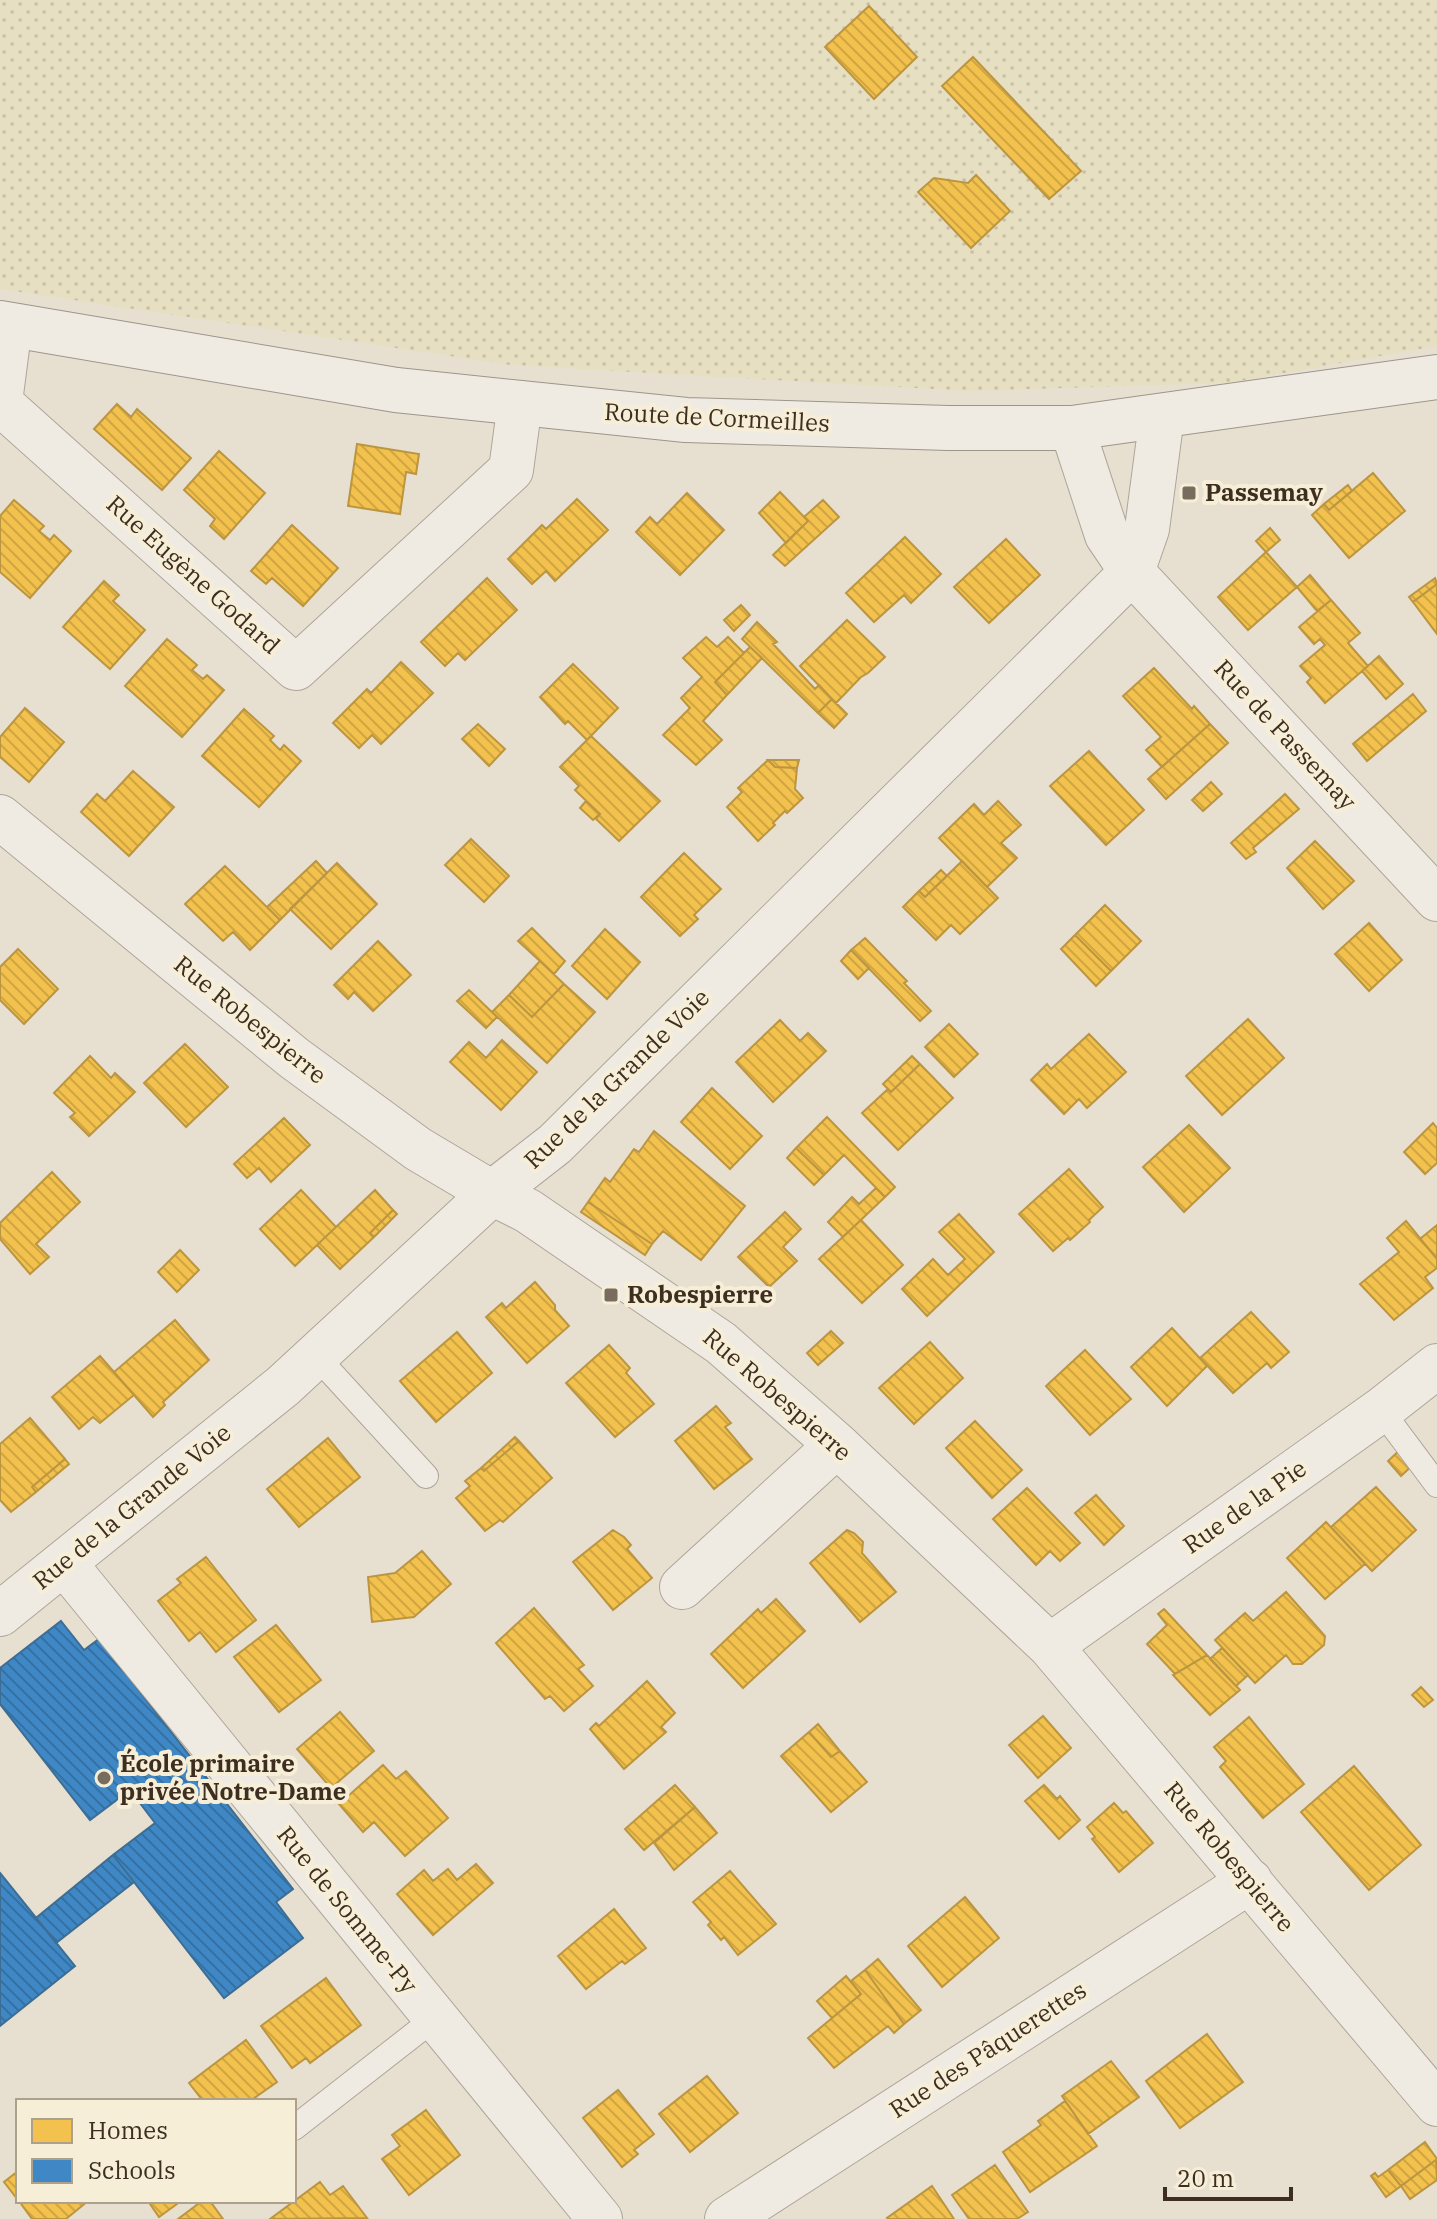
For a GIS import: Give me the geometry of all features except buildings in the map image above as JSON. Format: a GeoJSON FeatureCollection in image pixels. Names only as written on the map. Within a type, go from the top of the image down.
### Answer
{"type":"FeatureCollection","features":[{"type":"Feature","properties":{"kind":"street","name":"Rue Eugène Godard"},"geometry":{"type":"LineString","coordinates":[[5,324],[0,402],[296,668],[511,470],[520,403]]}},
{"type":"Feature","properties":{"kind":"street","name":"Route de Cormeilles"},"geometry":{"type":"LineString","coordinates":[[5,324],[396,390],[686,420],[948,428],[1072,428],[1437,377]]}},
{"type":"Feature","properties":{"kind":"street","name":"Rue de la Grande Voie"},"geometry":{"type":"LineString","coordinates":[[0,1614],[283,1386],[492,1193],[555,1144],[1132,572],[1147,529],[1162,416]]}},
{"type":"Feature","properties":{"kind":"street"},"geometry":{"type":"LineString","coordinates":[[1072,428],[1107,535],[1132,572]]}},
{"type":"Feature","properties":{"kind":"street","name":"Rue de Passemay"},"geometry":{"type":"LineString","coordinates":[[1132,572],[1437,899]]}},
{"type":"Feature","properties":{"kind":"street","name":"Rue Robespierre"},"geometry":{"type":"LineString","coordinates":[[0,817],[294,1058],[418,1149],[528,1211],[721,1343],[837,1445],[1050,1646],[1437,2104]]}},
{"type":"Feature","properties":{"kind":"street","name":"Rue de la Pie"},"geometry":{"type":"LineString","coordinates":[[1050,1646],[1381,1410],[1437,1366]]}},
{"type":"Feature","properties":{"kind":"street"},"geometry":{"type":"LineString","coordinates":[[682,1587],[837,1445]]}},
{"type":"Feature","properties":{"kind":"street","name":"Rue de Somme-Py"},"geometry":{"type":"LineString","coordinates":[[64,1563],[600,2219]]}},
{"type":"Feature","properties":{"kind":"street","name":"Rue des Pâquerettes"},"geometry":{"type":"LineString","coordinates":[[727,2219],[1250,1881]]}},
{"type":"Feature","properties":{"kind":"lane"},"geometry":{"type":"LineString","coordinates":[[316,1356],[426,1476]]}},
{"type":"Feature","properties":{"kind":"lane"},"geometry":{"type":"LineString","coordinates":[[1381,1410],[1437,1485]]}},
{"type":"Feature","properties":{"kind":"lane"},"geometry":{"type":"LineString","coordinates":[[296,2126],[435,2018]]}},
{"type":"Feature","properties":{"kind":"shaded area"},"geometry":{"type":"Polygon","coordinates":[[[0,0],[1437,0],[1437,346],[1228,383],[968,391],[510,365],[0,289],[0,0]]]}},
{"type":"Feature","properties":{"kind":"place","name":"Passemay"},"geometry":{"type":"Point","coordinates":[1189,493]}},
{"type":"Feature","properties":{"kind":"place","name":"Robespierre"},"geometry":{"type":"Point","coordinates":[611,1295]}},
{"type":"Feature","properties":{"kind":"place","name":"École primaire privée Notre-Dame"},"geometry":{"type":"Point","coordinates":[104,1778]}}]}
